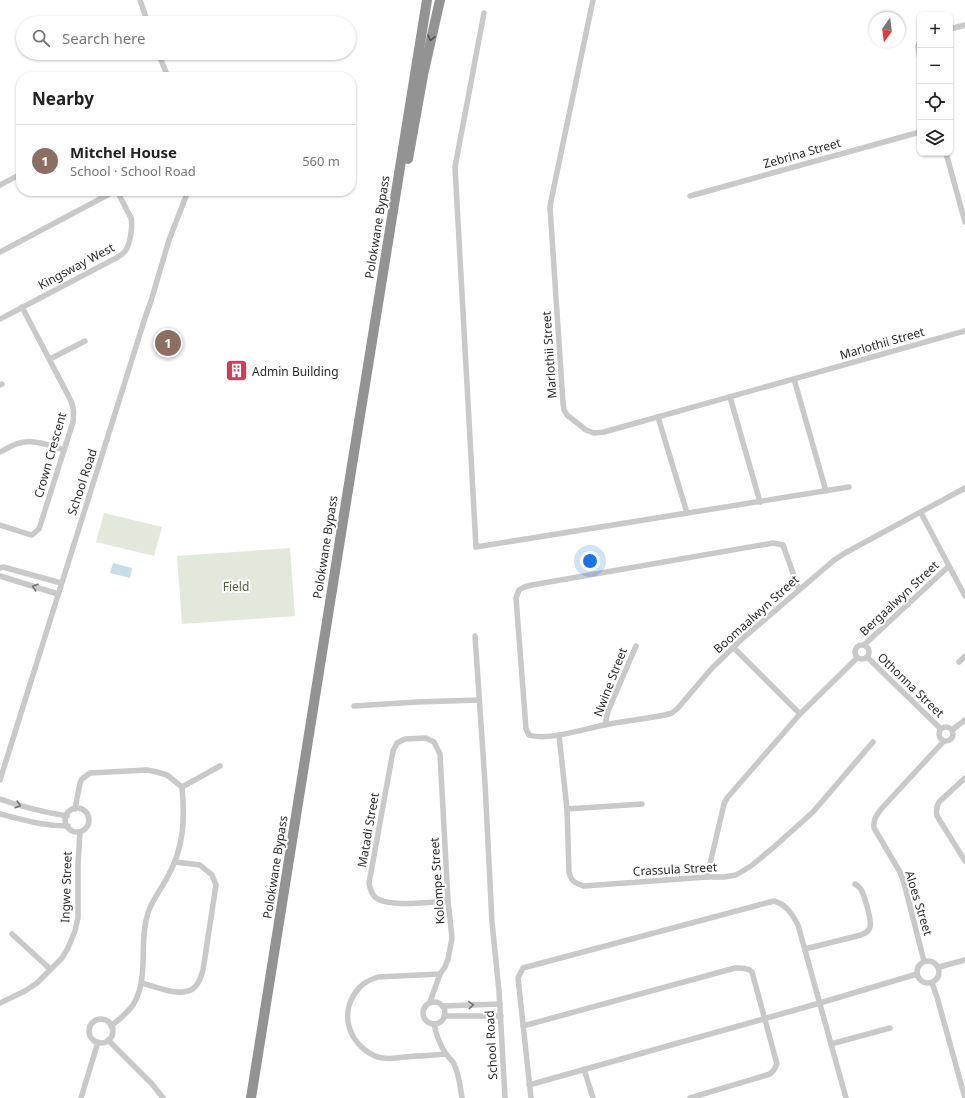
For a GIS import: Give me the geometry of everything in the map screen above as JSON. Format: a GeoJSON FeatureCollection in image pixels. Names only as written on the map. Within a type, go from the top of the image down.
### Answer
{"type":"FeatureCollection","features":[{"type":"Feature","properties":{"kind":"highway"},"geometry":{"type":"LineString","coordinates":[[411,93],[422,0]]}},
{"type":"Feature","properties":{"kind":"highway","name":"Polokwane Bypass"},"geometry":{"type":"LineString","coordinates":[[251,1098],[427,0]]}},
{"type":"Feature","properties":{"kind":"highway"},"geometry":{"type":"LineString","coordinates":[[399,173],[406,165],[408,158],[423,75],[440,0]]}},
{"type":"Feature","properties":{"kind":"street"},"geometry":{"type":"LineString","coordinates":[[140,0],[146,16]]}},
{"type":"Feature","properties":{"kind":"street","name":"Marlothii Street"},"geometry":{"type":"LineString","coordinates":[[593,0],[551,202],[563,403],[564,410],[571,419],[586,430],[594,433],[604,432],[965,331]]}},
{"type":"Feature","properties":{"kind":"street"},"geometry":{"type":"LineString","coordinates":[[484,13],[455,167],[476,547],[849,487]]}},
{"type":"Feature","properties":{"kind":"street"},"geometry":{"type":"LineString","coordinates":[[953,28],[965,25]]}},
{"type":"Feature","properties":{"kind":"street"},"geometry":{"type":"LineString","coordinates":[[161,60],[166,72]]}},
{"type":"Feature","properties":{"kind":"street","name":"Zebrina Street"},"geometry":{"type":"LineString","coordinates":[[690,196],[917,133]]}},
{"type":"Feature","properties":{"kind":"street"},"geometry":{"type":"LineString","coordinates":[[947,156],[965,222]]}},
{"type":"Feature","properties":{"kind":"street"},"geometry":{"type":"LineString","coordinates":[[0,185],[16,177]]}},
{"type":"Feature","properties":{"kind":"street"},"geometry":{"type":"LineString","coordinates":[[0,252],[106,196]]}},
{"type":"Feature","properties":{"kind":"street","name":"Kingsway West"},"geometry":{"type":"LineString","coordinates":[[0,319],[123,253],[127,247],[132,223],[131,218],[119,196]]}},
{"type":"Feature","properties":{"kind":"street","name":"School Road"},"geometry":{"type":"LineString","coordinates":[[0,780],[169,240],[186,196]]}},
{"type":"Feature","properties":{"kind":"street","name":"Crown Crescent"},"geometry":{"type":"LineString","coordinates":[[0,525],[28,534],[32,534],[40,529],[73,422],[74,410],[70,399],[22,307]]}},
{"type":"Feature","properties":{"kind":"street"},"geometry":{"type":"LineString","coordinates":[[50,359],[85,341]]}},
{"type":"Feature","properties":{"kind":"street"},"geometry":{"type":"LineString","coordinates":[[794,379],[826,491]]}},
{"type":"Feature","properties":{"kind":"street"},"geometry":{"type":"LineString","coordinates":[[730,397],[760,502]]}},
{"type":"Feature","properties":{"kind":"street"},"geometry":{"type":"LineString","coordinates":[[658,416],[687,513]]}},
{"type":"Feature","properties":{"kind":"street"},"geometry":{"type":"LineString","coordinates":[[0,452],[20,442],[29,441],[64,450]]}},
{"type":"Feature","properties":{"kind":"street","name":"Boomaalwyn Street"},"geometry":{"type":"LineString","coordinates":[[799,590],[783,545],[773,543],[524,587],[519,590],[516,598],[526,729],[529,735],[535,737],[559,735],[672,713],[712,668],[742,639],[833,561],[965,488]]}},
{"type":"Feature","properties":{"kind":"street"},"geometry":{"type":"LineString","coordinates":[[921,512],[965,596]]}},
{"type":"Feature","properties":{"kind":"street","name":"Bergaalwyn Street"},"geometry":{"type":"LineString","coordinates":[[864,645],[949,566]]}},
{"type":"Feature","properties":{"kind":"street"},"geometry":{"type":"LineString","coordinates":[[0,568],[2,567],[61,583]]}},
{"type":"Feature","properties":{"kind":"street"},"geometry":{"type":"LineString","coordinates":[[0,576],[58,594]]}},
{"type":"Feature","properties":{"kind":"street","name":"School Road"},"geometry":{"type":"LineString","coordinates":[[475,636],[485,783],[492,922],[501,1016],[505,1098]]}},
{"type":"Feature","properties":{"kind":"street"},"geometry":{"type":"LineString","coordinates":[[707,877],[724,804],[727,798],[800,714],[858,658],[862,659],[867,657],[869,651],[864,645],[860,645],[855,650],[855,654],[858,658]]}},
{"type":"Feature","properties":{"kind":"street","name":"Nwine Street"},"geometry":{"type":"LineString","coordinates":[[605,725],[608,711],[636,646]]}},
{"type":"Feature","properties":{"kind":"street"},"geometry":{"type":"LineString","coordinates":[[734,648],[800,714]]}},
{"type":"Feature","properties":{"kind":"street"},"geometry":{"type":"LineString","coordinates":[[959,662],[965,656]]}},
{"type":"Feature","properties":{"kind":"street","name":"Othonna Street"},"geometry":{"type":"LineString","coordinates":[[867,657],[941,729]]}},
{"type":"Feature","properties":{"kind":"street"},"geometry":{"type":"LineString","coordinates":[[354,706],[479,700]]}},
{"type":"Feature","properties":{"kind":"street"},"geometry":{"type":"LineString","coordinates":[[952,730],[965,720]]}},
{"type":"Feature","properties":{"kind":"street"},"geometry":{"type":"LineString","coordinates":[[947,726],[952,730],[953,735],[951,739],[944,741],[942,740],[939,736],[939,731],[941,729],[947,726]]}},
{"type":"Feature","properties":{"kind":"street","name":"Crassula Street"},"geometry":{"type":"LineString","coordinates":[[559,735],[566,808],[569,872],[570,878],[576,884],[584,886],[736,875],[751,866],[813,812],[873,742]]}},
{"type":"Feature","properties":{"kind":"street","name":"Matadi Street"},"geometry":{"type":"LineString","coordinates":[[440,754],[434,742],[426,738],[405,739],[396,743],[393,751],[369,883],[371,892],[376,898],[385,902],[396,904],[448,901]]}},
{"type":"Feature","properties":{"kind":"street","name":"Aloes Street"},"geometry":{"type":"LineString","coordinates":[[924,961],[900,872],[874,828],[873,823],[882,808],[944,741]]}},
{"type":"Feature","properties":{"kind":"street","name":"Kolompe Street"},"geometry":{"type":"LineString","coordinates":[[430,1002],[440,974],[448,959],[452,938],[448,901],[440,754]]}},
{"type":"Feature","properties":{"kind":"street"},"geometry":{"type":"LineString","coordinates":[[182,788],[220,766]]}},
{"type":"Feature","properties":{"kind":"street"},"geometry":{"type":"LineString","coordinates":[[75,809],[80,783],[82,779],[90,773],[147,770],[166,775],[182,788],[184,808],[183,834],[175,862],[148,912],[143,938],[142,983],[132,1005],[121,1018],[111,1026]]}},
{"type":"Feature","properties":{"kind":"street"},"geometry":{"type":"LineString","coordinates":[[965,778],[939,802],[936,811],[937,816],[965,861]]}},
{"type":"Feature","properties":{"kind":"street"},"geometry":{"type":"LineString","coordinates":[[0,799],[36,810],[67,816]]}},
{"type":"Feature","properties":{"kind":"street"},"geometry":{"type":"LineString","coordinates":[[566,808],[642,804]]}},
{"type":"Feature","properties":{"kind":"street"},"geometry":{"type":"LineString","coordinates":[[75,809],[82,810],[88,815],[88,826],[80,832],[74,831],[68,826],[66,819],[67,816],[75,809]]}},
{"type":"Feature","properties":{"kind":"street"},"geometry":{"type":"LineString","coordinates":[[0,814],[38,824],[68,826]]}},
{"type":"Feature","properties":{"kind":"street","name":"Ingwe Street"},"geometry":{"type":"LineString","coordinates":[[0,1003],[25,991],[37,983],[62,958],[68,948],[75,931],[78,918],[78,864],[80,832]]}},
{"type":"Feature","properties":{"kind":"street"},"geometry":{"type":"LineString","coordinates":[[142,983],[173,992],[184,993],[194,988],[200,980],[203,970],[216,885],[212,875],[200,865],[175,862]]}},
{"type":"Feature","properties":{"kind":"street"},"geometry":{"type":"LineString","coordinates":[[805,949],[868,932],[870,921],[863,895],[860,888],[855,884]]}},
{"type":"Feature","properties":{"kind":"street"},"geometry":{"type":"LineString","coordinates":[[531,1098],[518,978],[524,968],[774,901],[779,902],[784,906],[793,916],[798,925],[846,1098]]}},
{"type":"Feature","properties":{"kind":"street"},"geometry":{"type":"LineString","coordinates":[[12,934],[50,969]]}},
{"type":"Feature","properties":{"kind":"street"},"geometry":{"type":"LineString","coordinates":[[930,960],[936,962],[939,967],[940,973],[937,979],[932,983],[925,983],[920,980],[917,974],[917,968],[924,961],[930,960]]}},
{"type":"Feature","properties":{"kind":"street"},"geometry":{"type":"LineString","coordinates":[[939,967],[965,960]]}},
{"type":"Feature","properties":{"kind":"street"},"geometry":{"type":"LineString","coordinates":[[523,1026],[735,968],[750,970],[752,972],[777,1064],[770,1074],[690,1098]]}},
{"type":"Feature","properties":{"kind":"street"},"geometry":{"type":"LineString","coordinates":[[440,974],[378,977],[360,986],[351,999],[347,1018],[351,1034],[364,1049],[376,1056],[393,1059],[446,1054]]}},
{"type":"Feature","properties":{"kind":"street"},"geometry":{"type":"LineString","coordinates":[[529,1085],[820,1003],[917,974]]}},
{"type":"Feature","properties":{"kind":"street"},"geometry":{"type":"LineString","coordinates":[[932,983],[965,1098]]}},
{"type":"Feature","properties":{"kind":"street"},"geometry":{"type":"LineString","coordinates":[[443,1006],[445,1013],[440,1022],[434,1024],[426,1021],[423,1014],[424,1007],[430,1002],[437,1002],[443,1006],[500,1004]]}},
{"type":"Feature","properties":{"kind":"street"},"geometry":{"type":"LineString","coordinates":[[444,1016],[501,1016]]}},
{"type":"Feature","properties":{"kind":"street"},"geometry":{"type":"LineString","coordinates":[[98,1020],[102,1020],[109,1023],[111,1026],[112,1034],[108,1040],[105,1042],[93,1040],[90,1034],[90,1027],[92,1024],[98,1020]]}},
{"type":"Feature","properties":{"kind":"street"},"geometry":{"type":"LineString","coordinates":[[434,1024],[446,1054],[453,1063],[459,1077],[462,1098]]}},
{"type":"Feature","properties":{"kind":"street"},"geometry":{"type":"LineString","coordinates":[[831,1044],[890,1028]]}},
{"type":"Feature","properties":{"kind":"street"},"geometry":{"type":"LineString","coordinates":[[108,1040],[152,1084],[163,1098]]}},
{"type":"Feature","properties":{"kind":"street"},"geometry":{"type":"LineString","coordinates":[[81,1098],[98,1042]]}},
{"type":"Feature","properties":{"kind":"street"},"geometry":{"type":"LineString","coordinates":[[584,1069],[593,1098]]}},
{"type":"Feature","properties":{"kind":"green space"},"geometry":{"type":"Polygon","coordinates":[[[104,513],[162,527],[154,556],[96,542],[104,513]]]}},
{"type":"Feature","properties":{"kind":"green space","name":"Field"},"geometry":{"type":"Polygon","coordinates":[[[290,548],[295,616],[182,624],[177,556],[290,548]]]}},
{"type":"Feature","properties":{"kind":"water"},"geometry":{"type":"Polygon","coordinates":[[[113,563],[132,568],[130,578],[110,573],[113,563]]]}},
{"type":"Feature","properties":{"kind":"place","name":"Mitchel House"},"geometry":{"type":"Point","coordinates":[168,343]}},
{"type":"Feature","properties":{"kind":"place","name":"Admin Building"},"geometry":{"type":"Point","coordinates":[236,371]}}]}
